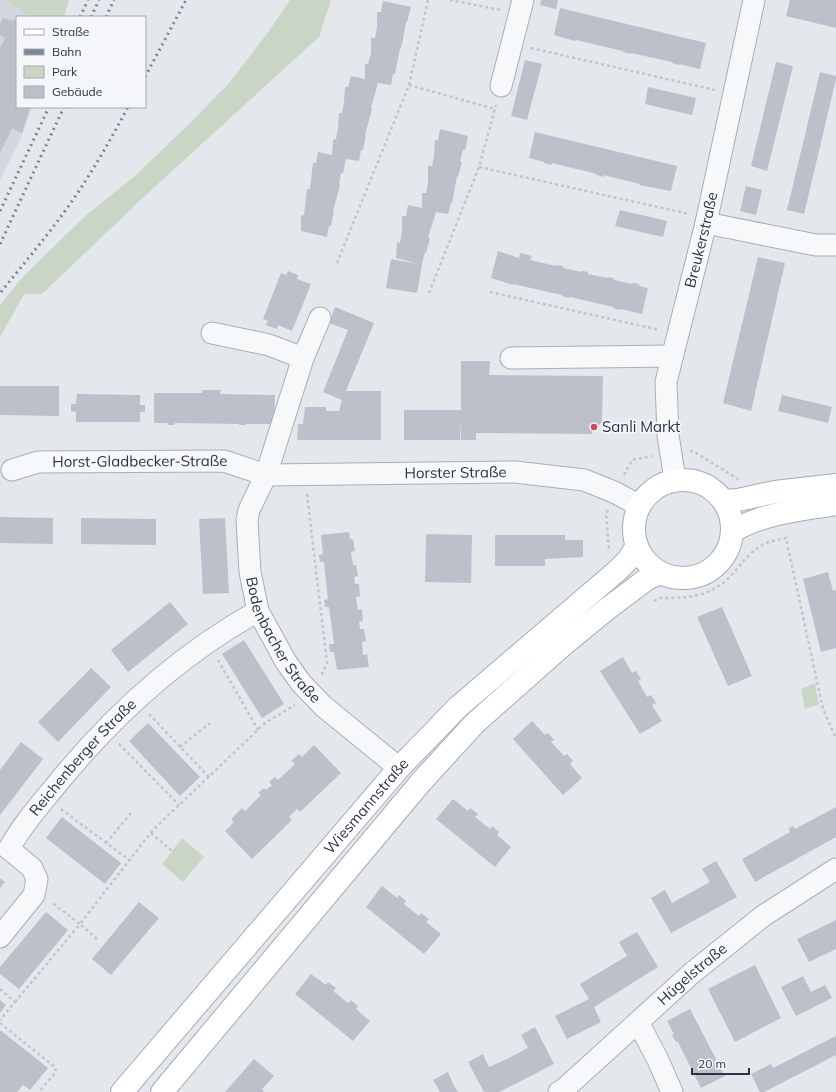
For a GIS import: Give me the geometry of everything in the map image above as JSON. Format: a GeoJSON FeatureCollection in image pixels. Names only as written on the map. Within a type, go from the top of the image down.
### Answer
{"type":"FeatureCollection","features":[{"type":"Feature","properties":{"kind":"main road"},"geometry":{"type":"LineString","coordinates":[[676,480],[688,480],[703,484],[716,492],[724,501],[732,518],[733,532],[729,549],[721,562],[709,572],[694,578],[678,579],[664,575],[650,567],[640,555],[634,540],[634,525],[638,510],[646,496],[658,486],[676,480]]}},
{"type":"Feature","properties":{"kind":"main road"},"geometry":{"type":"LineString","coordinates":[[724,501],[755,497],[775,492],[836,485]]}},
{"type":"Feature","properties":{"kind":"main road"},"geometry":{"type":"LineString","coordinates":[[733,532],[744,524],[759,519],[836,504]]}},
{"type":"Feature","properties":{"kind":"main road","name":"Wiesmannstraße"},"geometry":{"type":"LineString","coordinates":[[122,1092],[399,768],[458,707],[617,571],[628,560],[637,546]]}},
{"type":"Feature","properties":{"kind":"main road","name":"Wiesmannstraße"},"geometry":{"type":"LineString","coordinates":[[162,1092],[421,782],[474,723],[563,645],[633,589],[647,579],[660,573]]}},
{"type":"Feature","properties":{"kind":"street","name":"Breukerstraße"},"geometry":{"type":"LineString","coordinates":[[676,480],[668,435],[666,382],[706,220],[754,0]]}},
{"type":"Feature","properties":{"kind":"street"},"geometry":{"type":"LineString","coordinates":[[501,86],[521,7]]}},
{"type":"Feature","properties":{"kind":"street"},"geometry":{"type":"LineString","coordinates":[[706,220],[816,245],[836,245]]}},
{"type":"Feature","properties":{"kind":"street","name":"Bodenbacher Straße"},"geometry":{"type":"LineString","coordinates":[[320,318],[303,358],[266,475],[249,510],[247,520],[250,572],[258,612],[286,662],[301,683],[323,706],[399,768]]}},
{"type":"Feature","properties":{"kind":"street"},"geometry":{"type":"LineString","coordinates":[[212,333],[269,345],[303,358]]}},
{"type":"Feature","properties":{"kind":"street"},"geometry":{"type":"LineString","coordinates":[[511,358],[672,356]]}},
{"type":"Feature","properties":{"kind":"street","name":"Horst-Gladbecker-Straße"},"geometry":{"type":"LineString","coordinates":[[12,470],[38,462],[224,461],[266,475]]}},
{"type":"Feature","properties":{"kind":"street","name":"Horster Straße"},"geometry":{"type":"LineString","coordinates":[[266,475],[515,472],[584,480],[614,492],[640,506]]}},
{"type":"Feature","properties":{"kind":"street","name":"Reichenberger Straße"},"geometry":{"type":"LineString","coordinates":[[35,889],[37,879],[32,868],[4,849],[76,761],[135,700],[156,681],[207,643],[258,612]]}},
{"type":"Feature","properties":{"kind":"street"},"geometry":{"type":"LineString","coordinates":[[458,707],[474,723]]}},
{"type":"Feature","properties":{"kind":"street","name":"Hügelstraße"},"geometry":{"type":"LineString","coordinates":[[559,1092],[692,973],[763,916],[836,870]]}},
{"type":"Feature","properties":{"kind":"street"},"geometry":{"type":"LineString","coordinates":[[0,937],[34,895],[35,889]]}},
{"type":"Feature","properties":{"kind":"street"},"geometry":{"type":"LineString","coordinates":[[638,1022],[658,1060],[672,1092]]}},
{"type":"Feature","properties":{"kind":"path"},"geometry":{"type":"LineString","coordinates":[[337,263],[409,85],[428,0]]}},
{"type":"Feature","properties":{"kind":"path"},"geometry":{"type":"LineString","coordinates":[[450,0],[521,7]]}},
{"type":"Feature","properties":{"kind":"path"},"geometry":{"type":"LineString","coordinates":[[512,43],[733,95]]}},
{"type":"Feature","properties":{"kind":"path"},"geometry":{"type":"LineString","coordinates":[[409,85],[495,109]]}},
{"type":"Feature","properties":{"kind":"path"},"geometry":{"type":"LineString","coordinates":[[429,293],[479,167],[501,86]]}},
{"type":"Feature","properties":{"kind":"path"},"geometry":{"type":"LineString","coordinates":[[479,167],[706,220]]}},
{"type":"Feature","properties":{"kind":"path"},"geometry":{"type":"LineString","coordinates":[[490,292],[678,334]]}},
{"type":"Feature","properties":{"kind":"path"},"geometry":{"type":"LineString","coordinates":[[617,571],[609,558],[606,514],[614,492],[632,460],[671,452],[693,451],[742,482],[752,482],[755,497]]}},
{"type":"Feature","properties":{"kind":"path"},"geometry":{"type":"LineString","coordinates":[[39,1092],[55,1073],[56,1068],[0,1022],[80,924],[151,833],[265,723],[312,695],[327,663],[304,475]]}},
{"type":"Feature","properties":{"kind":"path"},"geometry":{"type":"LineString","coordinates":[[759,519],[763,544]]}},
{"type":"Feature","properties":{"kind":"path"},"geometry":{"type":"LineString","coordinates":[[633,589],[646,604],[660,598],[682,598],[699,595],[718,587],[731,576],[756,549],[763,544],[786,538],[823,709],[836,738]]}},
{"type":"Feature","properties":{"kind":"path"},"geometry":{"type":"LineString","coordinates":[[207,643],[258,730]]}},
{"type":"Feature","properties":{"kind":"path"},"geometry":{"type":"LineString","coordinates":[[135,700],[209,777]]}},
{"type":"Feature","properties":{"kind":"path"},"geometry":{"type":"LineString","coordinates":[[180,747],[210,723]]}},
{"type":"Feature","properties":{"kind":"path"},"geometry":{"type":"LineString","coordinates":[[105,730],[180,805]]}},
{"type":"Feature","properties":{"kind":"path"},"geometry":{"type":"LineString","coordinates":[[46,797],[129,860]]}},
{"type":"Feature","properties":{"kind":"path"},"geometry":{"type":"LineString","coordinates":[[106,843],[132,812]]}},
{"type":"Feature","properties":{"kind":"path"},"geometry":{"type":"LineString","coordinates":[[151,833],[172,851]]}},
{"type":"Feature","properties":{"kind":"path"},"geometry":{"type":"LineString","coordinates":[[35,889],[97,939]]}},
{"type":"Feature","properties":{"kind":"path"},"geometry":{"type":"LineString","coordinates":[[0,989],[15,1002]]}},
{"type":"Feature","properties":{"kind":"shaded area"},"geometry":{"type":"Polygon","coordinates":[[[0,0],[5,0],[29,16],[16,16],[16,108],[32,108],[21,138],[0,180],[0,0]]]}},
{"type":"Feature","properties":{"kind":"green space"},"geometry":{"type":"Polygon","coordinates":[[[5,0],[69,0],[64,16],[29,16],[5,0]]]}},
{"type":"Feature","properties":{"kind":"green space"},"geometry":{"type":"Polygon","coordinates":[[[290,0],[331,0],[319,37],[148,193],[42,294],[24,294],[0,337],[0,305],[22,278],[84,217],[136,175],[230,82],[269,31],[290,0]]]}},
{"type":"Feature","properties":{"kind":"green space"},"geometry":{"type":"Polygon","coordinates":[[[815,683],[819,704],[805,709],[801,689],[815,683]]]}},
{"type":"Feature","properties":{"kind":"green space"},"geometry":{"type":"Polygon","coordinates":[[[182,838],[204,857],[183,882],[162,864],[182,838]]]}},
{"type":"Feature","properties":{"kind":"building"},"geometry":{"type":"Polygon","coordinates":[[[541,0],[558,0],[556,9],[540,5],[541,0]]]}},
{"type":"Feature","properties":{"kind":"building"},"geometry":{"type":"Polygon","coordinates":[[[790,0],[836,0],[836,28],[786,16],[790,0]]]}},
{"type":"Feature","properties":{"kind":"building"},"geometry":{"type":"Polygon","coordinates":[[[383,1],[411,7],[406,22],[395,74],[393,74],[391,85],[378,83],[371,108],[363,150],[361,150],[359,161],[346,159],[343,173],[341,173],[340,185],[333,211],[331,226],[329,226],[327,237],[301,231],[301,216],[304,215],[307,189],[310,189],[313,163],[316,163],[318,152],[332,155],[333,140],[336,139],[338,128],[339,113],[342,113],[345,87],[348,87],[351,76],[365,79],[365,64],[368,64],[371,53],[371,38],[375,38],[377,27],[377,12],[381,12],[383,1]]]}},
{"type":"Feature","properties":{"kind":"building"},"geometry":{"type":"Polygon","coordinates":[[[560,8],[706,43],[700,69],[630,54],[623,51],[554,35],[560,8]]]}},
{"type":"Feature","properties":{"kind":"building"},"geometry":{"type":"Polygon","coordinates":[[[3,18],[12,21],[13,19],[16,20],[16,108],[30,108],[22,133],[12,128],[0,153],[0,48],[5,38],[0,35],[0,25],[3,18]]]}},
{"type":"Feature","properties":{"kind":"building"},"geometry":{"type":"Polygon","coordinates":[[[525,60],[542,64],[527,120],[511,116],[525,60]]]}},
{"type":"Feature","properties":{"kind":"building"},"geometry":{"type":"Polygon","coordinates":[[[776,62],[793,66],[767,171],[751,166],[776,62]]]}},
{"type":"Feature","properties":{"kind":"building"},"geometry":{"type":"Polygon","coordinates":[[[820,72],[836,76],[836,79],[804,214],[787,210],[820,72]]]}},
{"type":"Feature","properties":{"kind":"building"},"geometry":{"type":"Polygon","coordinates":[[[648,87],[696,98],[692,115],[645,104],[648,87]]]}},
{"type":"Feature","properties":{"kind":"building"},"geometry":{"type":"Polygon","coordinates":[[[440,129],[468,136],[465,150],[463,150],[460,161],[462,162],[458,177],[457,176],[452,203],[448,214],[436,212],[428,237],[430,238],[422,264],[417,293],[386,288],[391,259],[418,264],[396,258],[397,242],[400,243],[402,216],[406,216],[408,205],[422,208],[422,193],[426,193],[428,182],[428,166],[432,166],[435,140],[438,140],[440,129]]]}},
{"type":"Feature","properties":{"kind":"building"},"geometry":{"type":"Polygon","coordinates":[[[535,132],[677,166],[671,191],[639,185],[640,184],[604,175],[604,177],[552,163],[551,165],[529,158],[535,132]]]}},
{"type":"Feature","properties":{"kind":"building"},"geometry":{"type":"Polygon","coordinates":[[[746,186],[762,190],[756,215],[740,211],[746,186]]]}},
{"type":"Feature","properties":{"kind":"building"},"geometry":{"type":"Polygon","coordinates":[[[620,210],[667,221],[663,237],[615,226],[620,210]]]}},
{"type":"Feature","properties":{"kind":"building"},"geometry":{"type":"Polygon","coordinates":[[[498,251],[519,258],[520,253],[532,256],[530,260],[556,266],[563,266],[563,268],[581,272],[588,272],[588,274],[614,278],[614,280],[632,284],[639,284],[639,286],[648,288],[642,314],[513,285],[491,278],[498,251]]]}},
{"type":"Feature","properties":{"kind":"building"},"geometry":{"type":"Polygon","coordinates":[[[758,257],[785,263],[751,411],[723,403],[758,257]]]}},
{"type":"Feature","properties":{"kind":"building"},"geometry":{"type":"Polygon","coordinates":[[[288,271],[298,275],[297,279],[311,284],[292,331],[278,325],[277,329],[266,325],[268,321],[263,319],[281,273],[286,275],[288,271]]]}},
{"type":"Feature","properties":{"kind":"building"},"geometry":{"type":"Polygon","coordinates":[[[335,307],[374,323],[346,391],[381,391],[381,440],[297,440],[298,424],[303,424],[305,407],[326,407],[326,411],[339,411],[342,400],[323,392],[348,330],[329,323],[335,307]]]}},
{"type":"Feature","properties":{"kind":"building"},"geometry":{"type":"Polygon","coordinates":[[[461,361],[490,361],[489,375],[603,376],[602,422],[591,434],[476,433],[476,440],[461,440],[460,421],[460,440],[404,440],[404,410],[461,410],[461,361]]]}},
{"type":"Feature","properties":{"kind":"building"},"geometry":{"type":"Polygon","coordinates":[[[0,386],[59,386],[59,416],[0,415],[0,386]]]}},
{"type":"Feature","properties":{"kind":"building"},"geometry":{"type":"Polygon","coordinates":[[[202,390],[221,390],[220,394],[275,395],[274,424],[240,425],[175,423],[174,425],[168,425],[167,423],[154,423],[154,393],[202,393],[202,390]]]}},
{"type":"Feature","properties":{"kind":"building"},"geometry":{"type":"Polygon","coordinates":[[[77,394],[140,395],[140,405],[145,405],[145,412],[140,412],[140,422],[76,422],[76,412],[71,411],[71,404],[76,404],[77,394]]]}},
{"type":"Feature","properties":{"kind":"building"},"geometry":{"type":"Polygon","coordinates":[[[782,395],[832,407],[828,423],[778,411],[782,395]]]}},
{"type":"Feature","properties":{"kind":"building"},"geometry":{"type":"Polygon","coordinates":[[[0,517],[53,518],[53,544],[0,543],[0,517]]]}},
{"type":"Feature","properties":{"kind":"building"},"geometry":{"type":"Polygon","coordinates":[[[81,518],[156,519],[156,545],[81,544],[81,518]]]}},
{"type":"Feature","properties":{"kind":"building"},"geometry":{"type":"Polygon","coordinates":[[[225,518],[229,593],[203,594],[199,519],[225,518]]]}},
{"type":"Feature","properties":{"kind":"building"},"geometry":{"type":"Polygon","coordinates":[[[349,532],[350,539],[353,539],[355,551],[351,552],[353,565],[356,565],[358,576],[354,577],[355,584],[359,584],[360,596],[356,597],[358,610],[362,609],[363,621],[359,622],[360,629],[364,629],[366,641],[362,642],[363,655],[367,654],[369,667],[337,670],[334,652],[330,652],[329,644],[334,644],[329,607],[325,607],[324,600],[328,599],[324,562],[320,562],[319,555],[323,554],[321,535],[349,532]]]}},
{"type":"Feature","properties":{"kind":"building"},"geometry":{"type":"Polygon","coordinates":[[[426,534],[472,535],[471,583],[425,582],[426,534]]]}},
{"type":"Feature","properties":{"kind":"building"},"geometry":{"type":"Polygon","coordinates":[[[495,535],[565,535],[565,540],[583,540],[583,557],[545,559],[545,566],[495,566],[495,535]]]}},
{"type":"Feature","properties":{"kind":"building"},"geometry":{"type":"Polygon","coordinates":[[[828,572],[833,591],[836,590],[836,648],[821,652],[803,579],[828,572]]]}},
{"type":"Feature","properties":{"kind":"building"},"geometry":{"type":"Polygon","coordinates":[[[170,602],[188,624],[128,672],[111,650],[170,602]]]}},
{"type":"Feature","properties":{"kind":"building"},"geometry":{"type":"Polygon","coordinates":[[[722,607],[752,676],[728,686],[697,617],[722,607]]]}},
{"type":"Feature","properties":{"kind":"building"},"geometry":{"type":"Polygon","coordinates":[[[244,640],[284,704],[262,718],[222,654],[244,640]]]}},
{"type":"Feature","properties":{"kind":"building"},"geometry":{"type":"Polygon","coordinates":[[[623,657],[632,673],[636,671],[641,679],[638,681],[647,697],[651,695],[656,703],[652,705],[662,721],[640,734],[600,671],[623,657]]]}},
{"type":"Feature","properties":{"kind":"building"},"geometry":{"type":"Polygon","coordinates":[[[91,668],[111,687],[58,742],[38,722],[91,668]]]}},
{"type":"Feature","properties":{"kind":"building"},"geometry":{"type":"Polygon","coordinates":[[[532,721],[545,735],[548,733],[554,740],[551,742],[564,756],[567,754],[573,761],[570,764],[582,778],[563,795],[513,739],[532,721]]]}},
{"type":"Feature","properties":{"kind":"building"},"geometry":{"type":"Polygon","coordinates":[[[148,723],[200,777],[180,796],[129,741],[148,723]]]}},
{"type":"Feature","properties":{"kind":"building"},"geometry":{"type":"Polygon","coordinates":[[[21,742],[43,759],[0,815],[0,770],[21,742]]]}},
{"type":"Feature","properties":{"kind":"building"},"geometry":{"type":"Polygon","coordinates":[[[314,745],[341,773],[300,812],[297,809],[289,817],[292,820],[252,859],[225,831],[234,822],[231,819],[242,808],[245,811],[261,795],[258,793],[264,788],[266,790],[272,785],[269,782],[275,777],[278,780],[295,764],[291,761],[299,754],[302,757],[314,745]]]}},
{"type":"Feature","properties":{"kind":"building"},"geometry":{"type":"Polygon","coordinates":[[[453,799],[468,811],[470,808],[478,814],[475,817],[490,829],[492,826],[499,832],[497,835],[511,847],[495,867],[436,819],[453,799]]]}},
{"type":"Feature","properties":{"kind":"building"},"geometry":{"type":"Polygon","coordinates":[[[836,807],[836,837],[755,882],[742,859],[790,832],[789,828],[793,826],[795,829],[836,807]]]}},
{"type":"Feature","properties":{"kind":"building"},"geometry":{"type":"Polygon","coordinates":[[[62,817],[121,863],[105,884],[46,838],[62,817]]]}},
{"type":"Feature","properties":{"kind":"building"},"geometry":{"type":"Polygon","coordinates":[[[716,861],[737,897],[671,933],[651,898],[665,890],[672,903],[710,882],[702,869],[716,861]]]}},
{"type":"Feature","properties":{"kind":"building"},"geometry":{"type":"Polygon","coordinates":[[[0,878],[5,882],[0,888],[0,878]]]}},
{"type":"Feature","properties":{"kind":"building"},"geometry":{"type":"Polygon","coordinates":[[[382,886],[397,898],[399,895],[406,901],[404,904],[419,916],[421,913],[429,919],[426,922],[441,934],[424,954],[366,907],[382,886]]]}},
{"type":"Feature","properties":{"kind":"building"},"geometry":{"type":"Polygon","coordinates":[[[139,902],[159,918],[111,975],[92,959],[139,902]]]}},
{"type":"Feature","properties":{"kind":"building"},"geometry":{"type":"Polygon","coordinates":[[[46,912],[68,930],[19,989],[0,974],[0,967],[46,912]]]}},
{"type":"Feature","properties":{"kind":"building"},"geometry":{"type":"Polygon","coordinates":[[[836,920],[836,949],[809,962],[797,939],[836,920]]]}},
{"type":"Feature","properties":{"kind":"building"},"geometry":{"type":"Polygon","coordinates":[[[637,932],[658,967],[594,1007],[601,1022],[567,1039],[555,1016],[589,999],[580,984],[627,956],[619,942],[637,932]]]}},
{"type":"Feature","properties":{"kind":"building"},"geometry":{"type":"Polygon","coordinates":[[[755,965],[781,1018],[735,1042],[708,989],[755,965]]]}},
{"type":"Feature","properties":{"kind":"building"},"geometry":{"type":"Polygon","coordinates":[[[311,974],[326,985],[328,982],[336,988],[333,991],[348,1003],[351,1000],[358,1006],[356,1009],[370,1021],[353,1041],[295,994],[311,974]]]}},
{"type":"Feature","properties":{"kind":"building"},"geometry":{"type":"Polygon","coordinates":[[[803,976],[811,992],[825,985],[832,998],[796,1016],[781,987],[803,976]]]}},
{"type":"Feature","properties":{"kind":"building"},"geometry":{"type":"Polygon","coordinates":[[[0,1000],[6,1005],[0,1013],[0,1000]]]}},
{"type":"Feature","properties":{"kind":"building"},"geometry":{"type":"Polygon","coordinates":[[[690,1009],[725,1076],[701,1088],[678,1042],[676,1042],[672,1035],[674,1034],[667,1021],[690,1009]]]}},
{"type":"Feature","properties":{"kind":"building"},"geometry":{"type":"Polygon","coordinates":[[[535,1027],[554,1064],[499,1092],[484,1092],[468,1062],[483,1054],[489,1067],[509,1058],[528,1048],[521,1035],[535,1027]]]}},
{"type":"Feature","properties":{"kind":"building"},"geometry":{"type":"Polygon","coordinates":[[[0,1030],[48,1068],[30,1090],[23,1085],[17,1092],[0,1092],[0,1030]]]}},
{"type":"Feature","properties":{"kind":"building"},"geometry":{"type":"Polygon","coordinates":[[[836,1036],[836,1055],[764,1092],[760,1092],[751,1074],[771,1064],[773,1068],[836,1036]]]}},
{"type":"Feature","properties":{"kind":"building"},"geometry":{"type":"Polygon","coordinates":[[[254,1059],[274,1076],[262,1089],[264,1092],[225,1092],[254,1059]]]}},
{"type":"Feature","properties":{"kind":"building"},"geometry":{"type":"Polygon","coordinates":[[[448,1072],[458,1092],[440,1092],[433,1080],[448,1072]]]}},
{"type":"Feature","properties":{"kind":"railway"},"geometry":{"type":"LineString","coordinates":[[80,16],[88,0]]}},
{"type":"Feature","properties":{"kind":"railway"},"geometry":{"type":"LineString","coordinates":[[91,16],[99,0]]}},
{"type":"Feature","properties":{"kind":"railway"},"geometry":{"type":"LineString","coordinates":[[106,16],[114,0]]}},
{"type":"Feature","properties":{"kind":"railway"},"geometry":{"type":"LineString","coordinates":[[146,75],[186,0]]}},
{"type":"Feature","properties":{"kind":"railway"},"geometry":{"type":"LineString","coordinates":[[0,211],[49,108]]}},
{"type":"Feature","properties":{"kind":"railway"},"geometry":{"type":"LineString","coordinates":[[0,244],[64,108]]}},
{"type":"Feature","properties":{"kind":"railway"},"geometry":{"type":"LineString","coordinates":[[1,292],[64,213],[102,155],[127,108]]}},
{"type":"Feature","properties":{"kind":"place","name":"Sanli Markt"},"geometry":{"type":"Point","coordinates":[594,427]}}]}
